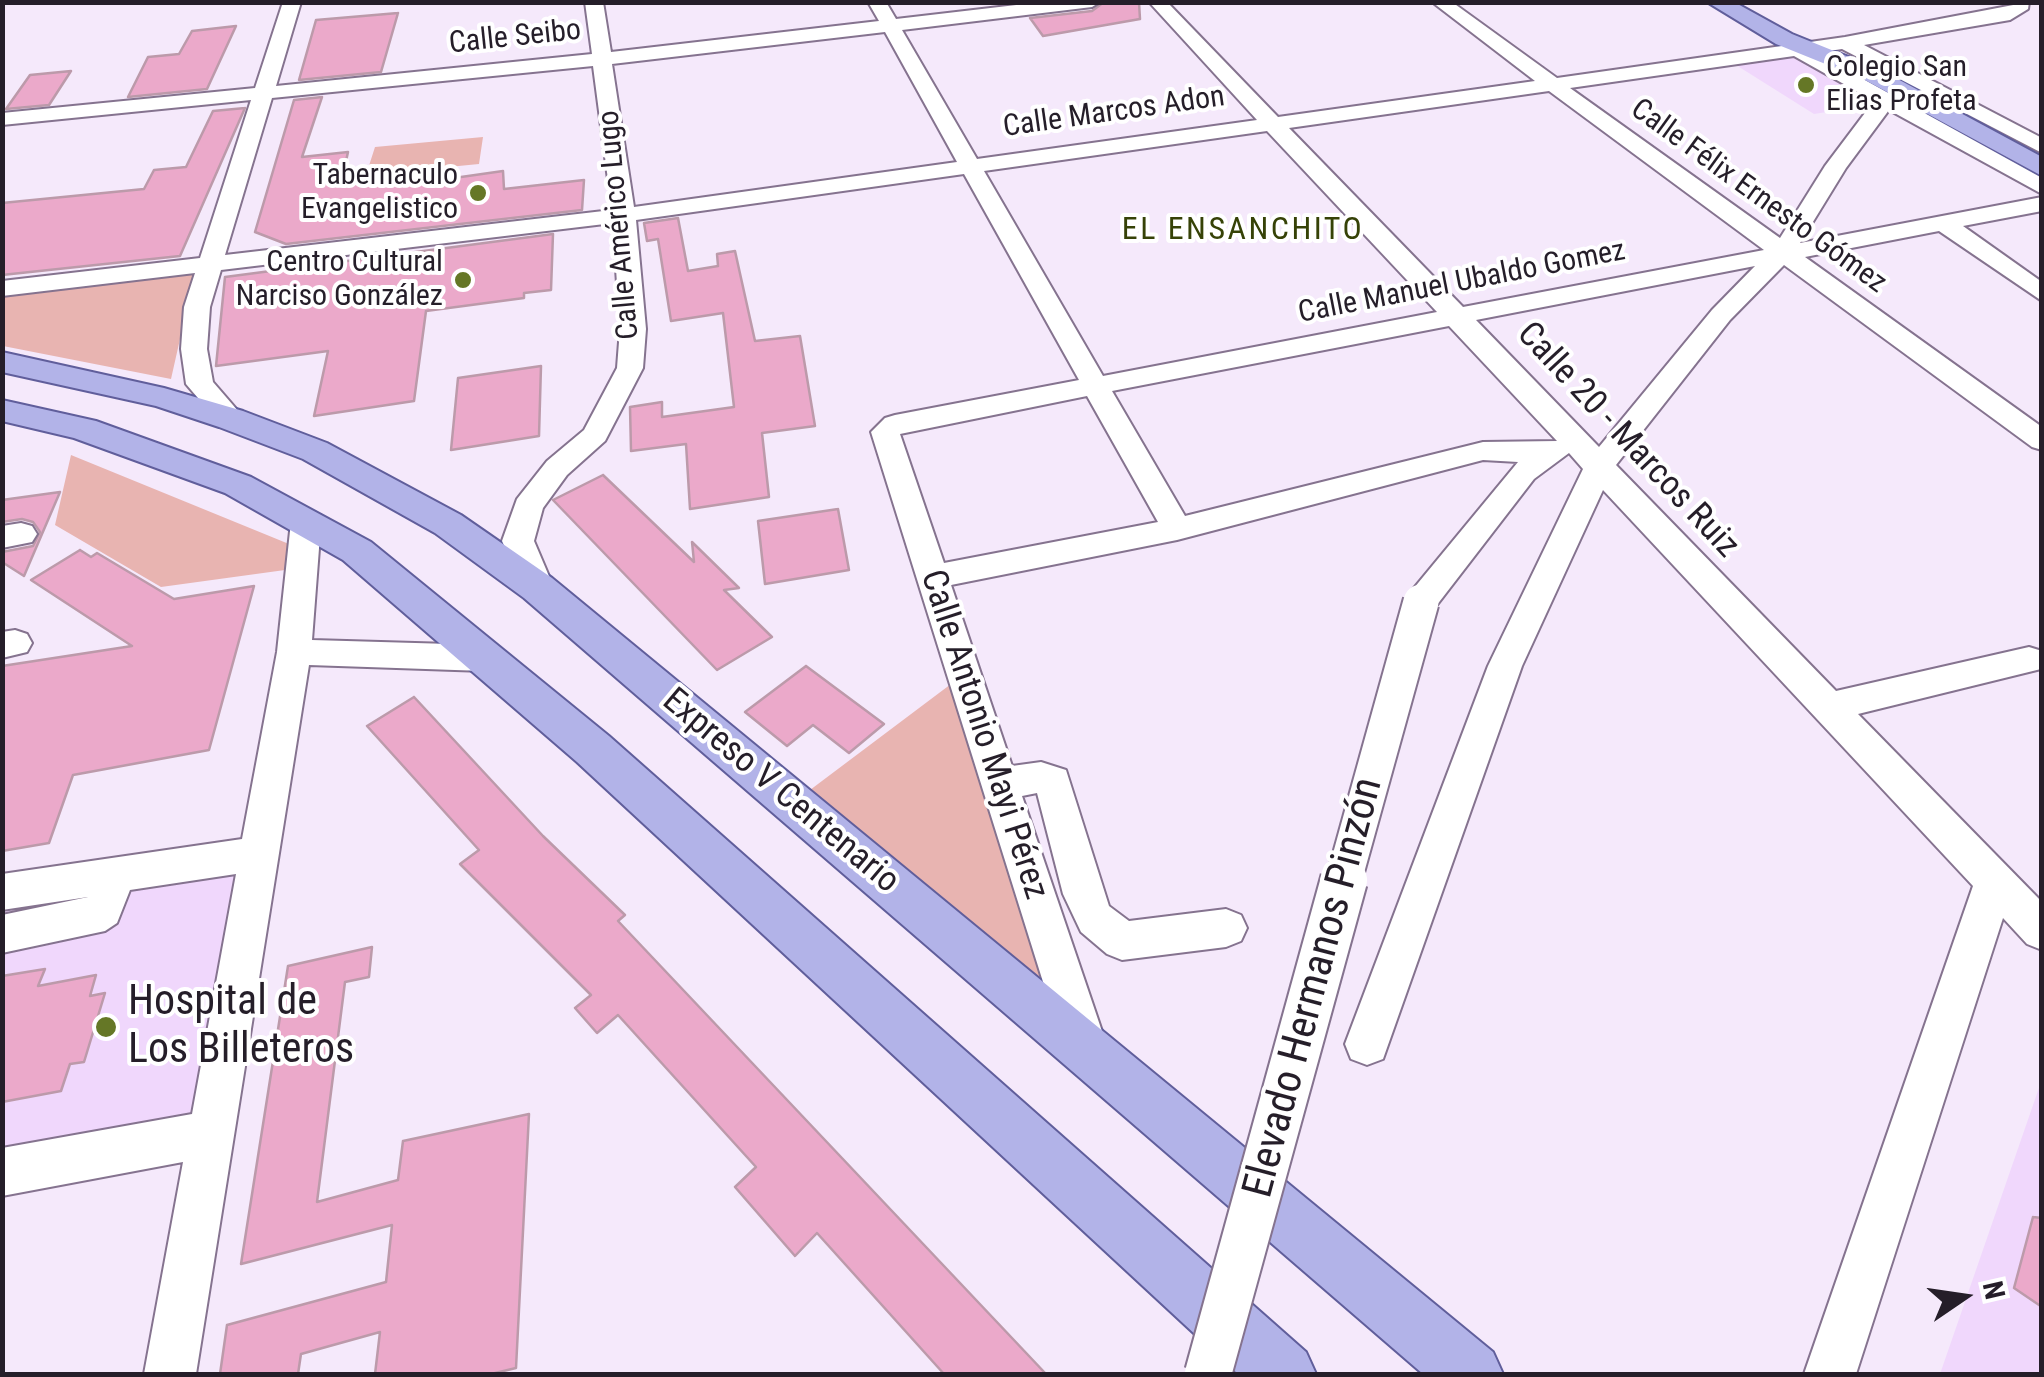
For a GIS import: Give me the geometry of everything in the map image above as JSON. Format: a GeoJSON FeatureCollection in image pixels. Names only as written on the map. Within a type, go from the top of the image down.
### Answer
{"type":"FeatureCollection","features":[{"type":"Feature","properties":{"kind":"main road"},"geometry":{"type":"LineString","coordinates":[[1717,2],[1800,48],[1862,69],[2042,168]]}},
{"type":"Feature","properties":{"kind":"main road","name":"Expreso V Centenario"},"geometry":{"type":"LineString","coordinates":[[2,362],[164,398],[230,419],[315,451],[432,515],[538,588],[1472,1374]]}},
{"type":"Feature","properties":{"kind":"main road"},"geometry":{"type":"LineString","coordinates":[[2,410],[84,429],[238,485],[357,552],[593,750],[1284,1374]]}},
{"type":"Feature","properties":{"kind":"street"},"geometry":{"type":"LineString","coordinates":[[230,419],[200,384],[194,350],[197,307],[267,93],[292,2]]}},
{"type":"Feature","properties":{"kind":"street","name":"Calle Américo Lugo"},"geometry":{"type":"LineString","coordinates":[[538,588],[518,540],[528,506],[557,468],[595,435],[630,368],[633,329],[624,214],[594,2]]}},
{"type":"Feature","properties":{"kind":"street"},"geometry":{"type":"LineString","coordinates":[[877,2],[1177,528]]}},
{"type":"Feature","properties":{"kind":"street","name":"Calle Seibo"},"geometry":{"type":"LineString","coordinates":[[2,119],[603,59],[1092,2]]}},
{"type":"Feature","properties":{"kind":"street","name":"Calle 20 - Marcos Ruiz"},"geometry":{"type":"LineString","coordinates":[[1157,2],[1458,317],[1561,447],[1598,468],[2042,931]]}},
{"type":"Feature","properties":{"kind":"street","name":"Calle Félix Ernesto Gómez"},"geometry":{"type":"LineString","coordinates":[[1440,2],[2042,440]]}},
{"type":"Feature","properties":{"kind":"street","name":"Calle Marcos Adon"},"geometry":{"type":"LineString","coordinates":[[209,266],[624,214],[1845,43],[2004,16],[2026,7]]}},
{"type":"Feature","properties":{"kind":"street"},"geometry":{"type":"LineString","coordinates":[[1845,43],[2042,147]]}},
{"type":"Feature","properties":{"kind":"street"},"geometry":{"type":"LineString","coordinates":[[1800,48],[2042,187]]}},
{"type":"Feature","properties":{"kind":"street"},"geometry":{"type":"LineString","coordinates":[[1368,1044],[1505,666],[1598,468],[1721,314],[1783,252],[1836,166],[1886,99]]}},
{"type":"Feature","properties":{"kind":"street","name":"Calle Manuel Ubaldo Gomez"},"geometry":{"type":"LineString","coordinates":[[895,424],[2042,204]]}},
{"type":"Feature","properties":{"kind":"street"},"geometry":{"type":"LineString","coordinates":[[1945,224],[2042,294]]}},
{"type":"Feature","properties":{"kind":"street"},"geometry":{"type":"LineString","coordinates":[[2,289],[209,266]]}},
{"type":"Feature","properties":{"kind":"street","name":"Calle Antonio Mayi Pérez"},"geometry":{"type":"LineString","coordinates":[[895,424],[885,432],[1086,1050]]}},
{"type":"Feature","properties":{"kind":"street"},"geometry":{"type":"LineString","coordinates":[[931,576],[1177,528],[1483,451],[1561,447]]}},
{"type":"Feature","properties":{"kind":"street","name":"Elevado Hermanos Pinzón"},"geometry":{"type":"LineString","coordinates":[[1208,1374],[1421,602],[1505,493],[1561,447]]}},
{"type":"Feature","properties":{"kind":"street"},"geometry":{"type":"LineString","coordinates":[[170,1374],[294,652],[306,522]]}},
{"type":"Feature","properties":{"kind":"street"},"geometry":{"type":"LineString","coordinates":[[294,652],[484,658]]}},
{"type":"Feature","properties":{"kind":"street"},"geometry":{"type":"LineString","coordinates":[[1828,707],[2029,660]]}},
{"type":"Feature","properties":{"kind":"street"},"geometry":{"type":"LineString","coordinates":[[1000,784],[1041,777],[1053,781],[1083,894],[1095,919],[1122,941],[1226,928]]}},
{"type":"Feature","properties":{"kind":"street"},"geometry":{"type":"LineString","coordinates":[[2,892],[257,854]]}},
{"type":"Feature","properties":{"kind":"street"},"geometry":{"type":"LineString","coordinates":[[2,934],[91,918],[103,910],[116,875]]}},
{"type":"Feature","properties":{"kind":"street"},"geometry":{"type":"LineString","coordinates":[[1830,1374],[1994,883]]}},
{"type":"Feature","properties":{"kind":"street"},"geometry":{"type":"LineString","coordinates":[[2,1172],[209,1134]]}},
{"type":"Feature","properties":{"kind":"shaded area","name":"Colegio San Elias Profeta"},"geometry":{"type":"Polygon","coordinates":[[[1797,57],[1878,104],[1814,114],[1736,65],[1797,57]]]}},
{"type":"Feature","properties":{"kind":"shaded area"},"geometry":{"type":"Polygon","coordinates":[[[483,137],[479,164],[366,175],[375,147],[483,137]]]}},
{"type":"Feature","properties":{"kind":"shaded area"},"geometry":{"type":"Polygon","coordinates":[[[198,259],[171,379],[3,346],[2,282],[198,259]]]}},
{"type":"Feature","properties":{"kind":"shaded area"},"geometry":{"type":"Polygon","coordinates":[[[71,455],[289,544],[285,570],[161,587],[55,525],[71,455]]]}},
{"type":"Feature","properties":{"kind":"shaded area"},"geometry":{"type":"Polygon","coordinates":[[[951,684],[1056,1001],[810,790],[951,684]]]}},
{"type":"Feature","properties":{"kind":"shaded area","name":"Hospital de Los Billeteros"},"geometry":{"type":"Polygon","coordinates":[[[244,872],[184,1146],[3,1179],[2,907],[244,872]]]}},
{"type":"Feature","properties":{"kind":"shaded area"},"geometry":{"type":"Polygon","coordinates":[[[2041,1082],[2041,1374],[1940,1374],[2041,1082]]]}},
{"type":"Feature","properties":{"kind":"building"},"geometry":{"type":"Polygon","coordinates":[[[1104,2],[1139,2],[1140,19],[1043,36],[1030,18],[1092,11],[1104,2]]]}},
{"type":"Feature","properties":{"kind":"building"},"geometry":{"type":"Polygon","coordinates":[[[398,13],[381,72],[299,80],[316,20],[398,13]]]}},
{"type":"Feature","properties":{"kind":"building"},"geometry":{"type":"Polygon","coordinates":[[[236,26],[207,89],[128,97],[148,57],[179,54],[192,31],[236,26]]]}},
{"type":"Feature","properties":{"kind":"building"},"geometry":{"type":"Polygon","coordinates":[[[71,71],[49,105],[6,109],[30,75],[71,71]]]}},
{"type":"Feature","properties":{"kind":"building"},"geometry":{"type":"Polygon","coordinates":[[[322,97],[302,157],[348,152],[341,184],[433,171],[433,181],[503,171],[504,189],[584,180],[582,210],[286,244],[255,232],[294,100],[322,97]]]}},
{"type":"Feature","properties":{"kind":"building"},"geometry":{"type":"Polygon","coordinates":[[[245,108],[180,256],[2,275],[2,203],[144,189],[154,170],[186,167],[213,111],[245,108]]]}},
{"type":"Feature","properties":{"kind":"building"},"geometry":{"type":"Polygon","coordinates":[[[678,218],[688,271],[718,266],[717,254],[735,251],[755,341],[800,336],[815,426],[762,433],[769,497],[690,509],[686,444],[631,451],[630,407],[662,402],[662,417],[734,407],[723,313],[671,321],[658,239],[647,241],[644,223],[678,218]]]}},
{"type":"Feature","properties":{"kind":"building"},"geometry":{"type":"Polygon","coordinates":[[[553,234],[551,290],[524,293],[524,298],[426,311],[414,401],[314,416],[328,351],[216,366],[225,277],[553,234]]]}},
{"type":"Feature","properties":{"kind":"building"},"geometry":{"type":"Polygon","coordinates":[[[541,366],[539,436],[451,450],[458,378],[541,366]]]}},
{"type":"Feature","properties":{"kind":"building"},"geometry":{"type":"Polygon","coordinates":[[[603,475],[694,562],[692,542],[739,588],[724,590],[772,637],[717,670],[553,500],[603,475]]]}},
{"type":"Feature","properties":{"kind":"building"},"geometry":{"type":"Polygon","coordinates":[[[60,492],[24,576],[2,562],[2,552],[33,546],[40,532],[33,522],[22,519],[2,522],[2,500],[60,492]]]}},
{"type":"Feature","properties":{"kind":"building"},"geometry":{"type":"Polygon","coordinates":[[[838,509],[849,570],[765,584],[758,521],[838,509]]]}},
{"type":"Feature","properties":{"kind":"building"},"geometry":{"type":"Polygon","coordinates":[[[80,550],[91,557],[97,553],[174,599],[254,586],[209,750],[73,775],[49,843],[2,851],[2,666],[132,646],[31,580],[80,550]]]}},
{"type":"Feature","properties":{"kind":"building"},"geometry":{"type":"Polygon","coordinates":[[[806,666],[884,724],[849,753],[813,725],[787,746],[745,712],[806,666]]]}},
{"type":"Feature","properties":{"kind":"building"},"geometry":{"type":"Polygon","coordinates":[[[414,697],[543,836],[625,915],[618,921],[1046,1374],[944,1374],[817,1233],[795,1256],[735,1187],[756,1167],[618,1015],[597,1033],[575,1008],[591,995],[460,864],[479,850],[367,726],[414,697]]]}},
{"type":"Feature","properties":{"kind":"building"},"geometry":{"type":"Polygon","coordinates":[[[372,947],[369,977],[345,982],[317,1202],[398,1180],[403,1141],[529,1114],[516,1368],[491,1374],[375,1374],[380,1332],[301,1354],[298,1374],[220,1374],[227,1325],[386,1282],[392,1225],[241,1264],[288,966],[372,947]]]}},
{"type":"Feature","properties":{"kind":"building"},"geometry":{"type":"Polygon","coordinates":[[[45,969],[38,986],[96,975],[90,996],[105,993],[84,1062],[70,1064],[61,1091],[2,1102],[2,976],[45,969]]]}},
{"type":"Feature","properties":{"kind":"building"},"geometry":{"type":"Polygon","coordinates":[[[2033,1217],[2042,1218],[2042,1307],[2014,1288],[2033,1217]]]}},
{"type":"Feature","properties":{"kind":"place","name":"Colegio San Elias Profeta"},"geometry":{"type":"Point","coordinates":[1806,85]}},
{"type":"Feature","properties":{"kind":"place","name":"Tabernaculo Evangelistico"},"geometry":{"type":"Point","coordinates":[478,193]}},
{"type":"Feature","properties":{"kind":"place","name":"Centro Cultural Narciso González"},"geometry":{"type":"Point","coordinates":[463,280]}},
{"type":"Feature","properties":{"kind":"place","name":"Hospital de Los Billeteros"},"geometry":{"type":"Point","coordinates":[106,1027]}},
{"type":"Feature","properties":{"kind":"district","name":"EL ENSANCHITO"},"geometry":{"type":"Point","coordinates":[1243,231]}}]}
